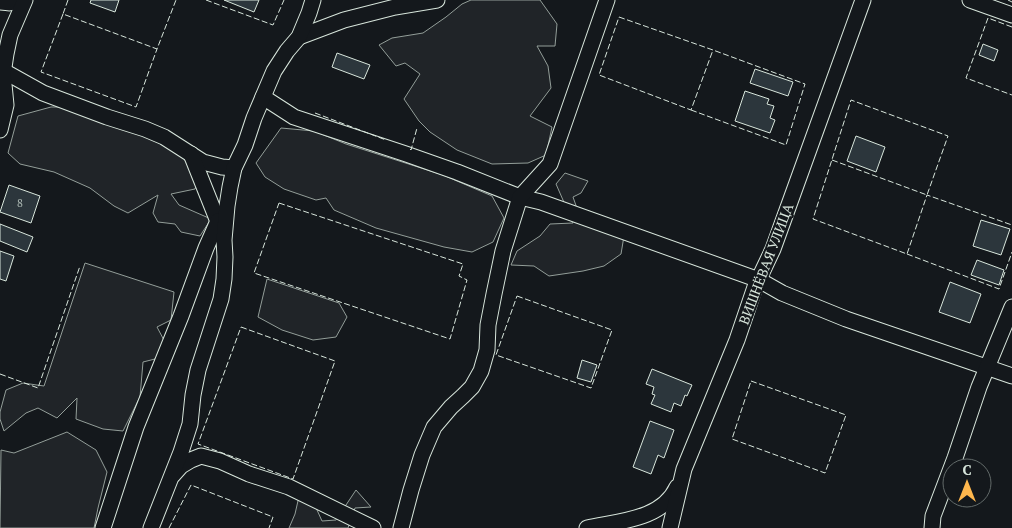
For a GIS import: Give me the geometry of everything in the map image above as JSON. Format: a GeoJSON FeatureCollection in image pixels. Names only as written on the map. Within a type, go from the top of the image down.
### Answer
{"type":"FeatureCollection","features":[{"type":"Feature","properties":{"kind":"street"},"geometry":{"type":"LineString","coordinates":[[0,2],[9,3],[20,0]]}},
{"type":"Feature","properties":{"kind":"street"},"geometry":{"type":"LineString","coordinates":[[0,130],[6,105],[2,70],[10,35],[24,0]]}},
{"type":"Feature","properties":{"kind":"street"},"geometry":{"type":"LineString","coordinates":[[224,240],[227,206],[234,168],[274,71],[299,37],[313,0]]}},
{"type":"Feature","properties":{"kind":"street"},"geometry":{"type":"LineString","coordinates":[[299,37],[344,20],[396,7],[437,0]]}},
{"type":"Feature","properties":{"kind":"street"},"geometry":{"type":"LineString","coordinates":[[401,528],[422,454],[434,427],[472,387],[481,371],[487,350],[488,326],[503,251],[520,198],[550,164],[607,0]]}},
{"type":"Feature","properties":{"kind":"street","name":"ВИШНЁВАЯ УЛИЦА"},"geometry":{"type":"LineString","coordinates":[[670,528],[684,469],[772,249],[863,0]]}},
{"type":"Feature","properties":{"kind":"street"},"geometry":{"type":"LineString","coordinates":[[970,0],[1012,15]]}},
{"type":"Feature","properties":{"kind":"street"},"geometry":{"type":"LineString","coordinates":[[2,70],[43,92],[164,137],[203,162],[234,168]]}},
{"type":"Feature","properties":{"kind":"street"},"geometry":{"type":"LineString","coordinates":[[263,97],[294,117],[406,154],[457,172],[520,198],[541,202],[759,280],[782,293],[846,319],[1012,376]]}},
{"type":"Feature","properties":{"kind":"street"},"geometry":{"type":"LineString","coordinates":[[151,528],[190,424],[198,370],[221,299],[224,279],[226,257],[224,240],[190,154]]}},
{"type":"Feature","properties":{"kind":"street"},"geometry":{"type":"LineString","coordinates":[[103,528],[136,427],[218,221]]}},
{"type":"Feature","properties":{"kind":"street"},"geometry":{"type":"LineString","coordinates":[[932,528],[933,516],[986,368],[1012,307]]}},
{"type":"Feature","properties":{"kind":"street"},"geometry":{"type":"LineString","coordinates":[[171,478],[181,466],[201,456],[220,461],[249,474],[289,487],[373,528]]}},
{"type":"Feature","properties":{"kind":"street"},"geometry":{"type":"LineString","coordinates":[[588,528],[640,518],[661,507],[673,494],[684,469]]}},
{"type":"Feature","properties":{"kind":"shaded area"},"geometry":{"type":"Polygon","coordinates":[[[471,0],[540,0],[557,24],[555,46],[537,46],[548,66],[551,88],[530,116],[552,127],[546,155],[528,163],[492,164],[457,150],[430,132],[419,121],[404,99],[420,74],[405,63],[396,66],[379,45],[392,38],[423,33],[462,4],[471,0]]]}},
{"type":"Feature","properties":{"kind":"shaded area"},"geometry":{"type":"Polygon","coordinates":[[[51,107],[86,107],[187,158],[199,178],[195,189],[171,194],[179,205],[211,219],[200,236],[181,232],[175,224],[158,222],[153,213],[158,195],[128,213],[114,206],[90,188],[54,172],[20,164],[8,153],[18,116],[51,107]]]}},
{"type":"Feature","properties":{"kind":"shaded area"},"geometry":{"type":"Polygon","coordinates":[[[281,128],[314,131],[346,144],[443,175],[492,196],[504,218],[493,242],[472,252],[444,247],[376,228],[334,210],[326,198],[316,200],[284,189],[265,177],[256,163],[281,128]]]}},
{"type":"Feature","properties":{"kind":"shaded area"},"geometry":{"type":"Polygon","coordinates":[[[565,173],[588,181],[581,193],[573,197],[580,217],[624,236],[621,254],[604,266],[549,276],[534,266],[511,265],[517,251],[540,236],[550,224],[573,223],[556,184],[565,173]]]}},
{"type":"Feature","properties":{"kind":"shaded area"},"geometry":{"type":"Polygon","coordinates":[[[85,263],[174,292],[171,320],[157,327],[166,344],[155,359],[143,362],[140,397],[123,431],[103,429],[76,419],[77,398],[57,418],[38,408],[26,413],[4,431],[0,412],[6,390],[23,383],[44,386],[85,263]]]}},
{"type":"Feature","properties":{"kind":"shaded area"},"geometry":{"type":"Polygon","coordinates":[[[267,279],[339,303],[347,317],[336,337],[313,340],[282,330],[258,317],[267,279]]]}},
{"type":"Feature","properties":{"kind":"shaded area"},"geometry":{"type":"Polygon","coordinates":[[[67,432],[96,450],[107,472],[94,528],[0,528],[1,450],[14,453],[67,432]]]}},
{"type":"Feature","properties":{"kind":"shaded area"},"geometry":{"type":"Polygon","coordinates":[[[356,490],[371,507],[355,508],[348,528],[289,528],[295,514],[300,492],[313,501],[322,521],[336,520],[356,490]]]}},
{"type":"Feature","properties":{"kind":"building"},"geometry":{"type":"Polygon","coordinates":[[[91,0],[119,0],[115,12],[90,3],[91,0]]]}},
{"type":"Feature","properties":{"kind":"building"},"geometry":{"type":"Polygon","coordinates":[[[224,0],[259,0],[254,12],[224,0]]]}},
{"type":"Feature","properties":{"kind":"building"},"geometry":{"type":"Polygon","coordinates":[[[983,44],[998,50],[994,61],[979,55],[983,44]]]}},
{"type":"Feature","properties":{"kind":"building"},"geometry":{"type":"Polygon","coordinates":[[[337,53],[370,65],[364,79],[332,67],[337,53]]]}},
{"type":"Feature","properties":{"kind":"building"},"geometry":{"type":"Polygon","coordinates":[[[755,69],[793,82],[788,96],[750,83],[755,69]]]}},
{"type":"Feature","properties":{"kind":"building"},"geometry":{"type":"Polygon","coordinates":[[[745,91],[769,99],[767,104],[774,106],[770,118],[775,120],[770,133],[735,121],[745,91]]]}},
{"type":"Feature","properties":{"kind":"building"},"geometry":{"type":"Polygon","coordinates":[[[856,136],[885,147],[876,172],[847,161],[856,136]]]}},
{"type":"Feature","properties":{"kind":"building"},"geometry":{"type":"Polygon","coordinates":[[[9,185],[40,196],[31,223],[0,212],[9,185]]]}},
{"type":"Feature","properties":{"kind":"building"},"geometry":{"type":"Polygon","coordinates":[[[981,220],[1010,229],[1001,255],[973,246],[981,220]]]}},
{"type":"Feature","properties":{"kind":"building"},"geometry":{"type":"Polygon","coordinates":[[[0,224],[33,237],[27,252],[0,241],[0,224]]]}},
{"type":"Feature","properties":{"kind":"building"},"geometry":{"type":"Polygon","coordinates":[[[0,251],[14,256],[6,281],[0,279],[0,251]]]}},
{"type":"Feature","properties":{"kind":"building"},"geometry":{"type":"Polygon","coordinates":[[[977,260],[1004,270],[999,285],[971,275],[977,260]]]}},
{"type":"Feature","properties":{"kind":"building"},"geometry":{"type":"Polygon","coordinates":[[[950,282],[981,294],[970,323],[939,312],[950,282]]]}},
{"type":"Feature","properties":{"kind":"building"},"geometry":{"type":"Polygon","coordinates":[[[582,360],[597,365],[591,382],[577,378],[582,360]]]}},
{"type":"Feature","properties":{"kind":"building"},"geometry":{"type":"Polygon","coordinates":[[[652,369],[692,385],[687,396],[685,395],[681,406],[674,403],[671,412],[651,404],[655,395],[652,394],[654,387],[646,384],[652,369]]]}},
{"type":"Feature","properties":{"kind":"building"},"geometry":{"type":"Polygon","coordinates":[[[650,421],[674,430],[664,458],[658,455],[651,474],[633,467],[650,421]]]}},
{"type":"Feature","properties":{"kind":"fence"},"geometry":{"type":"LineString","coordinates":[[68,0],[63,14],[157,49],[176,0]]}},
{"type":"Feature","properties":{"kind":"fence"},"geometry":{"type":"LineString","coordinates":[[206,0],[273,25],[284,0]]}},
{"type":"Feature","properties":{"kind":"fence"},"geometry":{"type":"LineString","coordinates":[[1008,0],[1012,2]]}},
{"type":"Feature","properties":{"kind":"fence"},"geometry":{"type":"LineString","coordinates":[[63,14],[41,72],[136,107],[157,49]]}},
{"type":"Feature","properties":{"kind":"fence"},"geometry":{"type":"LineString","coordinates":[[619,17],[713,50],[691,110],[599,75],[619,17]]}},
{"type":"Feature","properties":{"kind":"fence"},"geometry":{"type":"LineString","coordinates":[[1012,27],[988,18],[966,78],[1012,95]]}},
{"type":"Feature","properties":{"kind":"fence"},"geometry":{"type":"LineString","coordinates":[[691,110],[786,145],[805,84],[713,50]]}},
{"type":"Feature","properties":{"kind":"fence"},"geometry":{"type":"LineString","coordinates":[[832,160],[927,195],[948,136],[851,100],[813,219],[907,254],[927,195],[1012,225]]}},
{"type":"Feature","properties":{"kind":"fence"},"geometry":{"type":"LineString","coordinates":[[315,113],[386,140]]}},
{"type":"Feature","properties":{"kind":"fence"},"geometry":{"type":"LineString","coordinates":[[410,149],[417,128]]}},
{"type":"Feature","properties":{"kind":"fence"},"geometry":{"type":"LineString","coordinates":[[279,203],[463,264],[459,276],[467,280],[450,339],[254,273],[279,203]]}},
{"type":"Feature","properties":{"kind":"fence"},"geometry":{"type":"LineString","coordinates":[[907,254],[999,289],[1012,252]]}},
{"type":"Feature","properties":{"kind":"fence"},"geometry":{"type":"LineString","coordinates":[[0,374],[38,388],[80,266]]}},
{"type":"Feature","properties":{"kind":"fence"},"geometry":{"type":"LineString","coordinates":[[517,296],[612,330],[591,388],[496,355],[517,296]]}},
{"type":"Feature","properties":{"kind":"fence"},"geometry":{"type":"LineString","coordinates":[[241,327],[335,361],[293,479],[198,444],[241,327]]}},
{"type":"Feature","properties":{"kind":"fence"},"geometry":{"type":"LineString","coordinates":[[751,381],[846,415],[825,473],[732,439],[751,381]]}},
{"type":"Feature","properties":{"kind":"fence"},"geometry":{"type":"LineString","coordinates":[[169,528],[191,485],[273,517],[269,528]]}}]}
